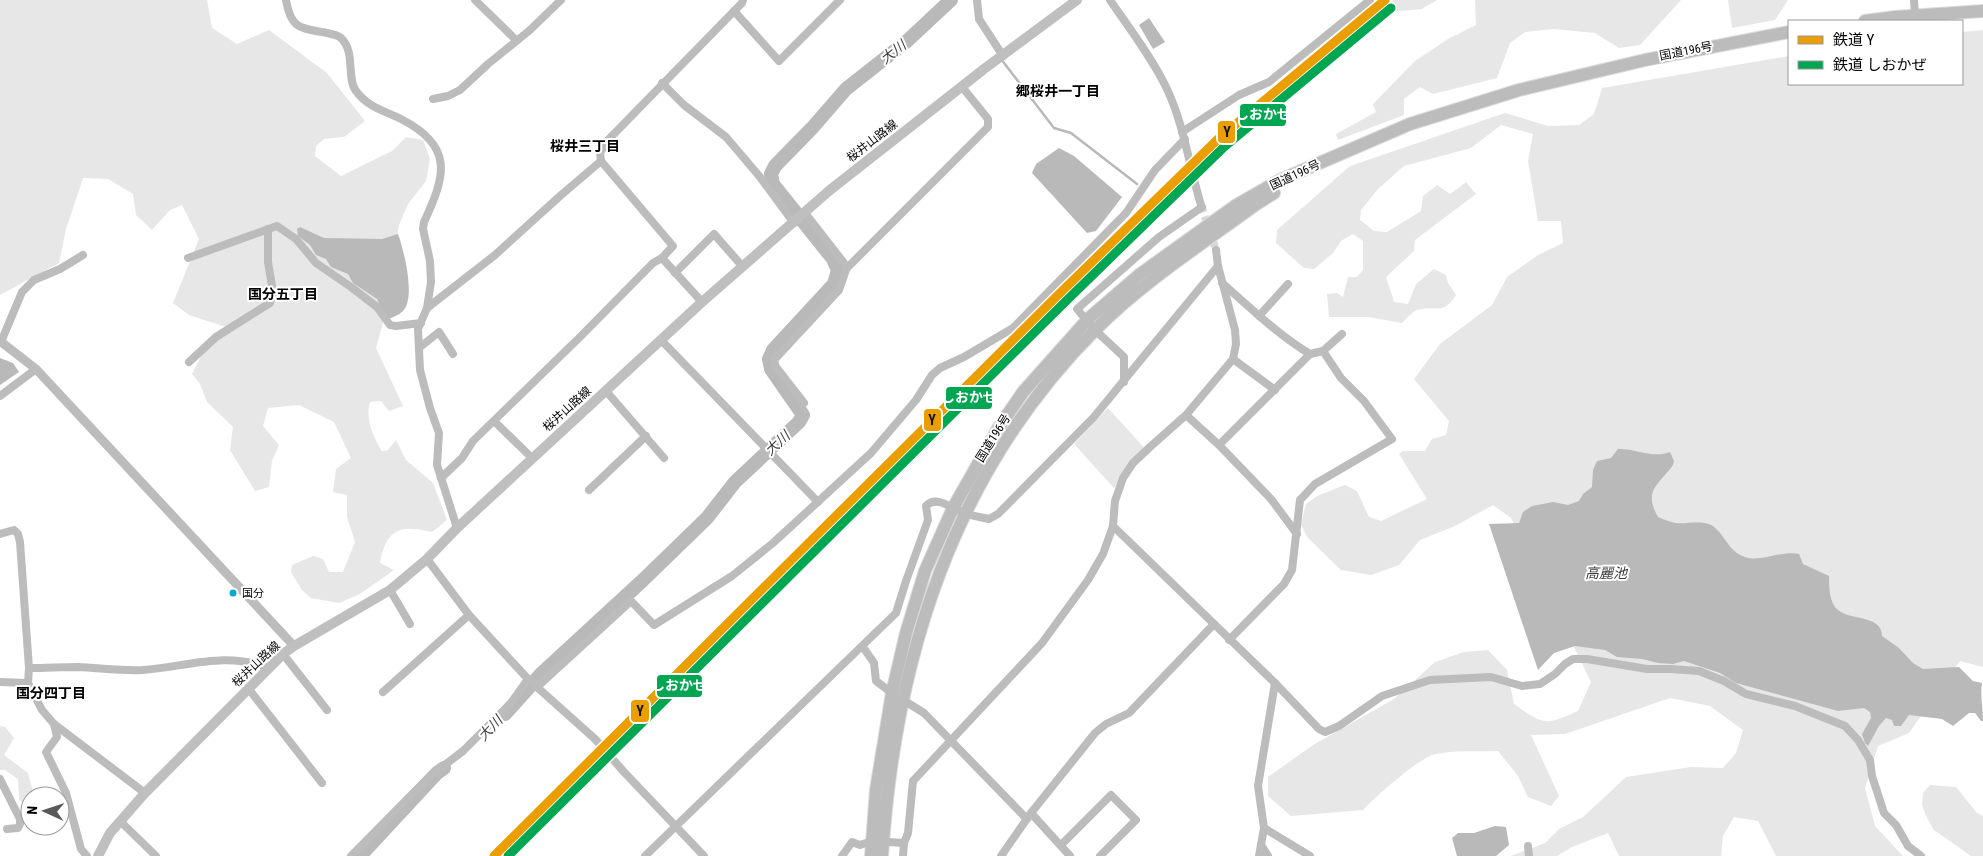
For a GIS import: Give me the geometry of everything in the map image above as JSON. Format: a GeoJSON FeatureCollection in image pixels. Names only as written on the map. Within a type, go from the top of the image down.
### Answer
{"type":"FeatureCollection","features":[{"type":"Feature","properties":{"kind":"highway"},"geometry":{"type":"LineString","coordinates":[[1874,20],[1915,15],[1983,11]]}},
{"type":"Feature","properties":{"kind":"highway","name":"国道196号"},"geometry":{"type":"LineString","coordinates":[[871,856],[877,841],[894,743],[897,696],[906,633],[925,571],[952,508],[983,452],[1024,392],[1091,325],[1255,205],[1327,160],[1410,124],[1519,90],[1645,60],[1788,32]]}},
{"type":"Feature","properties":{"kind":"highway","name":"国道196号"},"geometry":{"type":"LineString","coordinates":[[897,696],[937,578],[978,488],[1034,400],[1091,325]]}},
{"type":"Feature","properties":{"kind":"highway","name":"国道196号"},"geometry":{"type":"LineString","coordinates":[[877,841],[882,856]]}},
{"type":"Feature","properties":{"kind":"main road","name":"桜井山路線"},"geometry":{"type":"LineString","coordinates":[[98,856],[110,833],[145,793],[283,654],[390,590],[427,560],[457,528],[532,458],[702,302],[830,190],[1077,0]]}},
{"type":"Feature","properties":{"kind":"street"},"geometry":{"type":"LineString","coordinates":[[286,0],[288,16],[298,27],[340,36],[348,45],[354,89],[368,105],[401,119],[426,134],[437,149],[441,166],[440,185],[424,222],[423,229],[430,261],[431,282],[427,308],[418,329],[420,370],[424,389],[439,433],[437,465],[457,528]]}},
{"type":"Feature","properties":{"kind":"street"},"geometry":{"type":"LineString","coordinates":[[475,0],[516,40]]}},
{"type":"Feature","properties":{"kind":"street"},"geometry":{"type":"LineString","coordinates":[[433,99],[448,96],[460,90],[516,40],[530,30],[561,0]]}},
{"type":"Feature","properties":{"kind":"street"},"geometry":{"type":"LineString","coordinates":[[441,478],[462,458],[473,441],[495,422],[653,263],[662,258],[673,246],[601,161],[600,153],[607,141],[743,0]]}},
{"type":"Feature","properties":{"kind":"street"},"geometry":{"type":"LineString","coordinates":[[734,11],[779,61],[840,0]]}},
{"type":"Feature","properties":{"kind":"street"},"geometry":{"type":"LineString","coordinates":[[977,0],[979,19],[1003,56]]}},
{"type":"Feature","properties":{"kind":"street"},"geometry":{"type":"LineString","coordinates":[[1110,0],[1153,64],[1166,88],[1183,136],[1202,206],[1159,237],[1077,309],[1124,357],[1124,382]]}},
{"type":"Feature","properties":{"kind":"street"},"geometry":{"type":"LineString","coordinates":[[537,688],[631,601],[654,625],[732,576],[773,543],[871,453],[916,400],[932,375],[940,368],[964,357],[1013,328],[1126,213],[1155,170],[1183,136],[1239,95],[1269,82],[1370,0]]}},
{"type":"Feature","properties":{"kind":"street"},"geometry":{"type":"LineString","coordinates":[[1914,0],[1915,15]]}},
{"type":"Feature","properties":{"kind":"street"},"geometry":{"type":"LineString","coordinates":[[662,83],[684,105],[726,137],[760,177],[794,223]]}},
{"type":"Feature","properties":{"kind":"street"},"geometry":{"type":"LineString","coordinates":[[804,403],[776,367],[774,360],[839,290],[846,269],[988,127],[988,119],[963,88]]}},
{"type":"Feature","properties":{"kind":"street"},"geometry":{"type":"LineString","coordinates":[[427,308],[496,255],[601,161]]}},
{"type":"Feature","properties":{"kind":"street"},"geometry":{"type":"LineString","coordinates":[[805,213],[844,263],[846,269]]}},
{"type":"Feature","properties":{"kind":"street"},"geometry":{"type":"LineString","coordinates":[[188,258],[277,226],[296,239],[316,263],[377,307],[390,325],[396,326],[421,322]]}},
{"type":"Feature","properties":{"kind":"street"},"geometry":{"type":"LineString","coordinates":[[189,362],[216,337],[270,303],[274,292],[268,262],[268,229]]}},
{"type":"Feature","properties":{"kind":"street"},"geometry":{"type":"LineString","coordinates":[[675,272],[714,234],[742,267]]}},
{"type":"Feature","properties":{"kind":"street"},"geometry":{"type":"LineString","coordinates":[[903,856],[904,843],[908,833],[913,781],[1042,643],[1063,616],[1103,554],[1113,526],[1115,501],[1123,478],[1139,458],[1186,415],[1233,359],[1236,330],[1222,283],[1216,250]]}},
{"type":"Feature","properties":{"kind":"street"},"geometry":{"type":"LineString","coordinates":[[83,256],[60,269],[34,280],[22,292],[0,341],[36,369],[294,646]]}},
{"type":"Feature","properties":{"kind":"street"},"geometry":{"type":"LineString","coordinates":[[662,258],[702,302]]}},
{"type":"Feature","properties":{"kind":"street"},"geometry":{"type":"LineString","coordinates":[[645,856],[896,613],[928,520],[926,506],[934,501],[965,514],[989,519],[998,514],[1071,442],[1124,382],[1218,266]]}},
{"type":"Feature","properties":{"kind":"street"},"geometry":{"type":"LineString","coordinates":[[1222,283],[1275,330],[1310,354]]}},
{"type":"Feature","properties":{"kind":"street"},"geometry":{"type":"LineString","coordinates":[[1259,316],[1288,284]]}},
{"type":"Feature","properties":{"kind":"street"},"geometry":{"type":"LineString","coordinates":[[419,348],[439,332],[453,354]]}},
{"type":"Feature","properties":{"kind":"street"},"geometry":{"type":"LineString","coordinates":[[1219,445],[1310,354],[1324,351],[1342,334]]}},
{"type":"Feature","properties":{"kind":"street"},"geometry":{"type":"LineString","coordinates":[[661,340],[818,502]]}},
{"type":"Feature","properties":{"kind":"street"},"geometry":{"type":"LineString","coordinates":[[1229,640],[1284,584],[1292,570],[1300,500],[1307,490],[1314,484],[1392,439],[1364,401],[1341,378],[1324,351]]}},
{"type":"Feature","properties":{"kind":"street"},"geometry":{"type":"LineString","coordinates":[[1233,359],[1275,390]]}},
{"type":"Feature","properties":{"kind":"street"},"geometry":{"type":"LineString","coordinates":[[0,396],[36,369]]}},
{"type":"Feature","properties":{"kind":"street"},"geometry":{"type":"LineString","coordinates":[[606,391],[664,458]]}},
{"type":"Feature","properties":{"kind":"street"},"geometry":{"type":"LineString","coordinates":[[1186,415],[1219,445],[1271,500],[1297,534]]}},
{"type":"Feature","properties":{"kind":"street"},"geometry":{"type":"LineString","coordinates":[[495,422],[532,458]]}},
{"type":"Feature","properties":{"kind":"street"},"geometry":{"type":"LineString","coordinates":[[589,490],[646,436]]}},
{"type":"Feature","properties":{"kind":"street"},"geometry":{"type":"LineString","coordinates":[[1113,526],[1275,683],[1319,729],[1325,732],[1340,726],[1382,696],[1430,680],[1491,677],[1522,686],[1540,684],[1573,659],[1587,659],[1647,669],[1671,668],[1699,671],[1724,681],[1746,694],[1796,706],[1845,726],[1858,740],[1870,760],[1872,776],[1884,813],[1896,825],[1908,846],[1921,856]]}},
{"type":"Feature","properties":{"kind":"street"},"geometry":{"type":"LineString","coordinates":[[0,534],[14,530],[18,534],[20,542],[29,668],[28,684],[42,710],[54,724],[145,793]]}},
{"type":"Feature","properties":{"kind":"street"},"geometry":{"type":"LineString","coordinates":[[427,560],[469,615],[528,679],[595,738],[624,772],[704,856]]}},
{"type":"Feature","properties":{"kind":"street"},"geometry":{"type":"LineString","coordinates":[[390,590],[410,624]]}},
{"type":"Feature","properties":{"kind":"street"},"geometry":{"type":"LineString","coordinates":[[383,692],[469,615]]}},
{"type":"Feature","properties":{"kind":"street"},"geometry":{"type":"LineString","coordinates":[[1001,856],[1029,816],[1095,732],[1106,724],[1129,713],[1214,624]]}},
{"type":"Feature","properties":{"kind":"street"},"geometry":{"type":"LineString","coordinates":[[863,647],[874,663],[876,681],[924,713],[1061,845],[1070,856]]}},
{"type":"Feature","properties":{"kind":"street"},"geometry":{"type":"LineString","coordinates":[[283,654],[327,710]]}},
{"type":"Feature","properties":{"kind":"street"},"geometry":{"type":"LineString","coordinates":[[29,668],[78,667],[144,670],[198,662],[230,660],[254,662],[268,668]]}},
{"type":"Feature","properties":{"kind":"street"},"geometry":{"type":"LineString","coordinates":[[351,856],[429,777],[463,750],[512,703],[528,679]]}},
{"type":"Feature","properties":{"kind":"street"},"geometry":{"type":"LineString","coordinates":[[0,682],[28,684]]}},
{"type":"Feature","properties":{"kind":"street"},"geometry":{"type":"LineString","coordinates":[[1259,856],[1264,828],[1258,786],[1275,683]]}},
{"type":"Feature","properties":{"kind":"street"},"geometry":{"type":"LineString","coordinates":[[248,688],[322,783]]}},
{"type":"Feature","properties":{"kind":"street"},"geometry":{"type":"LineString","coordinates":[[54,724],[57,738],[46,752],[61,779],[81,849],[87,856]]}},
{"type":"Feature","properties":{"kind":"street"},"geometry":{"type":"LineString","coordinates":[[0,780],[20,819],[18,828],[6,829]]}},
{"type":"Feature","properties":{"kind":"street"},"geometry":{"type":"LineString","coordinates":[[1061,845],[1111,795],[1136,820],[1100,856]]}},
{"type":"Feature","properties":{"kind":"street"},"geometry":{"type":"LineString","coordinates":[[120,821],[156,856]]}},
{"type":"Feature","properties":{"kind":"street"},"geometry":{"type":"LineString","coordinates":[[1264,828],[1310,856]]}},
{"type":"Feature","properties":{"kind":"street"},"geometry":{"type":"LineString","coordinates":[[842,856],[852,842],[860,845],[877,841],[904,843]]}},
{"type":"Feature","properties":{"kind":"street"},"geometry":{"type":"LineString","coordinates":[[1261,845],[1268,856]]}},
{"type":"Feature","properties":{"kind":"street"},"geometry":{"type":"LineString","coordinates":[[1528,846],[1529,856]]}},
{"type":"Feature","properties":{"kind":"shaded area"},"geometry":{"type":"Polygon","coordinates":[[[0,0],[207,0],[212,28],[237,44],[269,30],[327,73],[365,121],[344,137],[324,139],[316,146],[315,156],[341,176],[392,151],[406,137],[423,140],[430,159],[426,181],[408,204],[399,225],[383,323],[376,348],[403,406],[389,411],[381,401],[370,402],[368,414],[373,434],[382,451],[388,450],[396,440],[406,460],[433,483],[447,520],[432,532],[403,529],[391,536],[386,543],[380,563],[394,570],[360,594],[339,603],[311,598],[302,590],[291,572],[292,565],[313,556],[323,559],[329,572],[343,572],[355,542],[347,517],[347,495],[333,492],[336,469],[351,458],[334,422],[299,405],[268,408],[263,426],[279,445],[272,461],[269,487],[255,491],[230,450],[233,427],[207,402],[200,384],[192,374],[201,356],[226,327],[189,315],[173,303],[199,239],[182,205],[170,210],[152,230],[136,215],[133,194],[108,179],[83,178],[66,229],[59,263],[0,295],[0,0]]]}},
{"type":"Feature","properties":{"kind":"shaded area"},"geometry":{"type":"Polygon","coordinates":[[[1394,0],[1437,0],[1422,9],[1390,12],[1386,6],[1394,0]]]}},
{"type":"Feature","properties":{"kind":"shaded area"},"geometry":{"type":"Polygon","coordinates":[[[1475,0],[1681,0],[1640,45],[1619,48],[1595,33],[1554,29],[1525,32],[1510,43],[1497,78],[1433,94],[1420,87],[1404,99],[1404,115],[1338,140],[1336,134],[1376,112],[1373,104],[1415,61],[1448,39],[1476,25],[1475,0]]]}},
{"type":"Feature","properties":{"kind":"shaded area"},"geometry":{"type":"Polygon","coordinates":[[[1728,0],[1788,0],[1775,20],[1732,28],[1728,0]]]}},
{"type":"Feature","properties":{"kind":"shaded area"},"geometry":{"type":"Polygon","coordinates":[[[1983,30],[1983,667],[1960,661],[1909,733],[1878,746],[1865,788],[1875,826],[1903,856],[1776,856],[1758,821],[1734,817],[1723,836],[1721,856],[1619,856],[1608,833],[1572,847],[1557,856],[1511,856],[1545,843],[1559,829],[1583,817],[1626,777],[1691,767],[1723,768],[1736,753],[1743,730],[1710,706],[1670,698],[1565,734],[1531,735],[1559,796],[1551,806],[1528,797],[1518,776],[1498,751],[1451,752],[1429,756],[1398,778],[1363,810],[1291,816],[1268,796],[1268,777],[1313,745],[1394,699],[1435,662],[1464,652],[1488,650],[1507,670],[1514,704],[1532,716],[1545,721],[1558,719],[1578,711],[1591,682],[1511,518],[1493,505],[1455,526],[1420,540],[1399,565],[1371,575],[1341,570],[1307,537],[1301,524],[1306,504],[1317,496],[1345,485],[1357,491],[1369,517],[1381,521],[1427,499],[1399,454],[1403,451],[1425,451],[1432,439],[1446,435],[1449,421],[1414,379],[1440,344],[1492,305],[1507,277],[1538,255],[1563,243],[1561,221],[1538,221],[1528,161],[1533,134],[1501,125],[1471,148],[1404,166],[1378,189],[1361,210],[1360,220],[1374,231],[1387,232],[1421,211],[1423,196],[1437,185],[1450,194],[1466,182],[1476,194],[1415,240],[1414,251],[1386,277],[1394,302],[1408,304],[1416,284],[1434,269],[1446,275],[1448,283],[1456,295],[1443,308],[1417,310],[1402,323],[1368,317],[1329,317],[1327,294],[1337,293],[1343,297],[1348,277],[1357,277],[1363,270],[1363,241],[1353,234],[1341,241],[1333,253],[1314,269],[1304,268],[1276,243],[1277,230],[1350,166],[1505,113],[1548,126],[1579,125],[1594,114],[1602,88],[1788,56],[1788,85],[1963,85],[1963,32],[1983,30]]]}},
{"type":"Feature","properties":{"kind":"shaded area"},"geometry":{"type":"Polygon","coordinates":[[[1108,408],[1148,452],[1123,475],[1114,488],[1074,444],[1108,408]]]}},
{"type":"Feature","properties":{"kind":"shaded area"},"geometry":{"type":"Polygon","coordinates":[[[0,726],[5,727],[14,738],[4,755],[28,773],[31,786],[20,786],[20,801],[18,779],[5,770],[0,770],[0,726]]]}},
{"type":"Feature","properties":{"kind":"shaded area"},"geometry":{"type":"Polygon","coordinates":[[[1930,785],[1956,787],[1977,813],[1983,816],[1983,856],[1971,856],[1934,830],[1922,805],[1923,793],[1930,785]]]}},
{"type":"Feature","properties":{"kind":"water"},"geometry":{"type":"Polygon","coordinates":[[[1149,18],[1165,42],[1153,49],[1139,25],[1149,18]]]}},
{"type":"Feature","properties":{"kind":"water"},"geometry":{"type":"Polygon","coordinates":[[[1059,148],[1074,156],[1122,197],[1096,231],[1087,233],[1032,173],[1036,164],[1059,148]]]}},
{"type":"Feature","properties":{"kind":"water"},"geometry":{"type":"Polygon","coordinates":[[[300,227],[324,238],[382,239],[398,234],[406,262],[409,285],[407,305],[403,311],[389,319],[384,314],[377,299],[353,283],[348,274],[331,267],[326,259],[316,255],[310,245],[298,236],[297,229],[300,227]]]}},
{"type":"Feature","properties":{"kind":"water"},"geometry":{"type":"Polygon","coordinates":[[[0,358],[13,363],[19,372],[0,385],[0,358]]]}},
{"type":"Feature","properties":{"kind":"water","name":"高麗池"},"geometry":{"type":"Polygon","coordinates":[[[1618,449],[1651,454],[1670,452],[1674,461],[1673,465],[1652,494],[1654,508],[1658,517],[1676,523],[1698,522],[1711,525],[1716,528],[1734,551],[1745,557],[1758,558],[1792,553],[1799,554],[1803,564],[1829,576],[1830,596],[1835,607],[1840,612],[1876,624],[1882,636],[1899,648],[1913,663],[1923,669],[1959,667],[1973,681],[1982,683],[1983,721],[1975,713],[1969,713],[1953,726],[1942,719],[1909,715],[1901,726],[1894,726],[1892,720],[1886,718],[1879,726],[1868,746],[1862,734],[1871,718],[1870,712],[1864,708],[1838,711],[1736,683],[1720,673],[1684,661],[1673,664],[1658,663],[1642,659],[1617,657],[1605,650],[1575,646],[1554,653],[1538,670],[1489,524],[1519,523],[1523,512],[1532,506],[1553,502],[1568,505],[1579,501],[1583,494],[1592,487],[1593,470],[1597,461],[1611,458],[1618,449]]]}},
{"type":"Feature","properties":{"kind":"water"},"geometry":{"type":"Polygon","coordinates":[[[1495,826],[1506,827],[1509,845],[1496,856],[1457,856],[1452,838],[1458,833],[1474,833],[1495,826]]]}},
{"type":"Feature","properties":{"kind":"waterway","name":"大川"},"geometry":{"type":"LineString","coordinates":[[505,714],[541,674],[707,518],[735,482],[799,422],[803,415],[771,369],[769,359],[773,350],[834,284],[838,270],[833,259],[773,184],[771,174],[775,166],[846,89],[907,41],[951,0]]}},
{"type":"Feature","properties":{"kind":"waterway"},"geometry":{"type":"LineString","coordinates":[[1001,59],[1054,128],[1071,133],[1137,184]]}},
{"type":"Feature","properties":{"kind":"waterway","name":"大川"},"geometry":{"type":"LineString","coordinates":[[360,856],[437,773],[444,768]]}},
{"type":"Feature","properties":{"kind":"tunnel"},"geometry":{"type":"LineString","coordinates":[[1201,205],[1216,250]]}},
{"type":"Feature","properties":{"kind":"rail line","name":"Y"},"geometry":{"type":"LineString","coordinates":[[494,856],[1057,296],[1217,140],[1385,0]]}},
{"type":"Feature","properties":{"kind":"rail line","name":"しおかぜ"},"geometry":{"type":"LineString","coordinates":[[508,856],[1064,303],[1224,147],[1391,8]]}},
{"type":"Feature","properties":{"kind":"place","name":"国分"},"geometry":{"type":"Point","coordinates":[233,593]}},
{"type":"Feature","properties":{"kind":"district","name":"郷桜井一丁目"},"geometry":{"type":"Point","coordinates":[1058,91]}},
{"type":"Feature","properties":{"kind":"district","name":"桜井三丁目"},"geometry":{"type":"Point","coordinates":[585,146]}},
{"type":"Feature","properties":{"kind":"district","name":"国分五丁目"},"geometry":{"type":"Point","coordinates":[283,294]}},
{"type":"Feature","properties":{"kind":"district","name":"国分四丁目"},"geometry":{"type":"Point","coordinates":[51,693]}}]}
